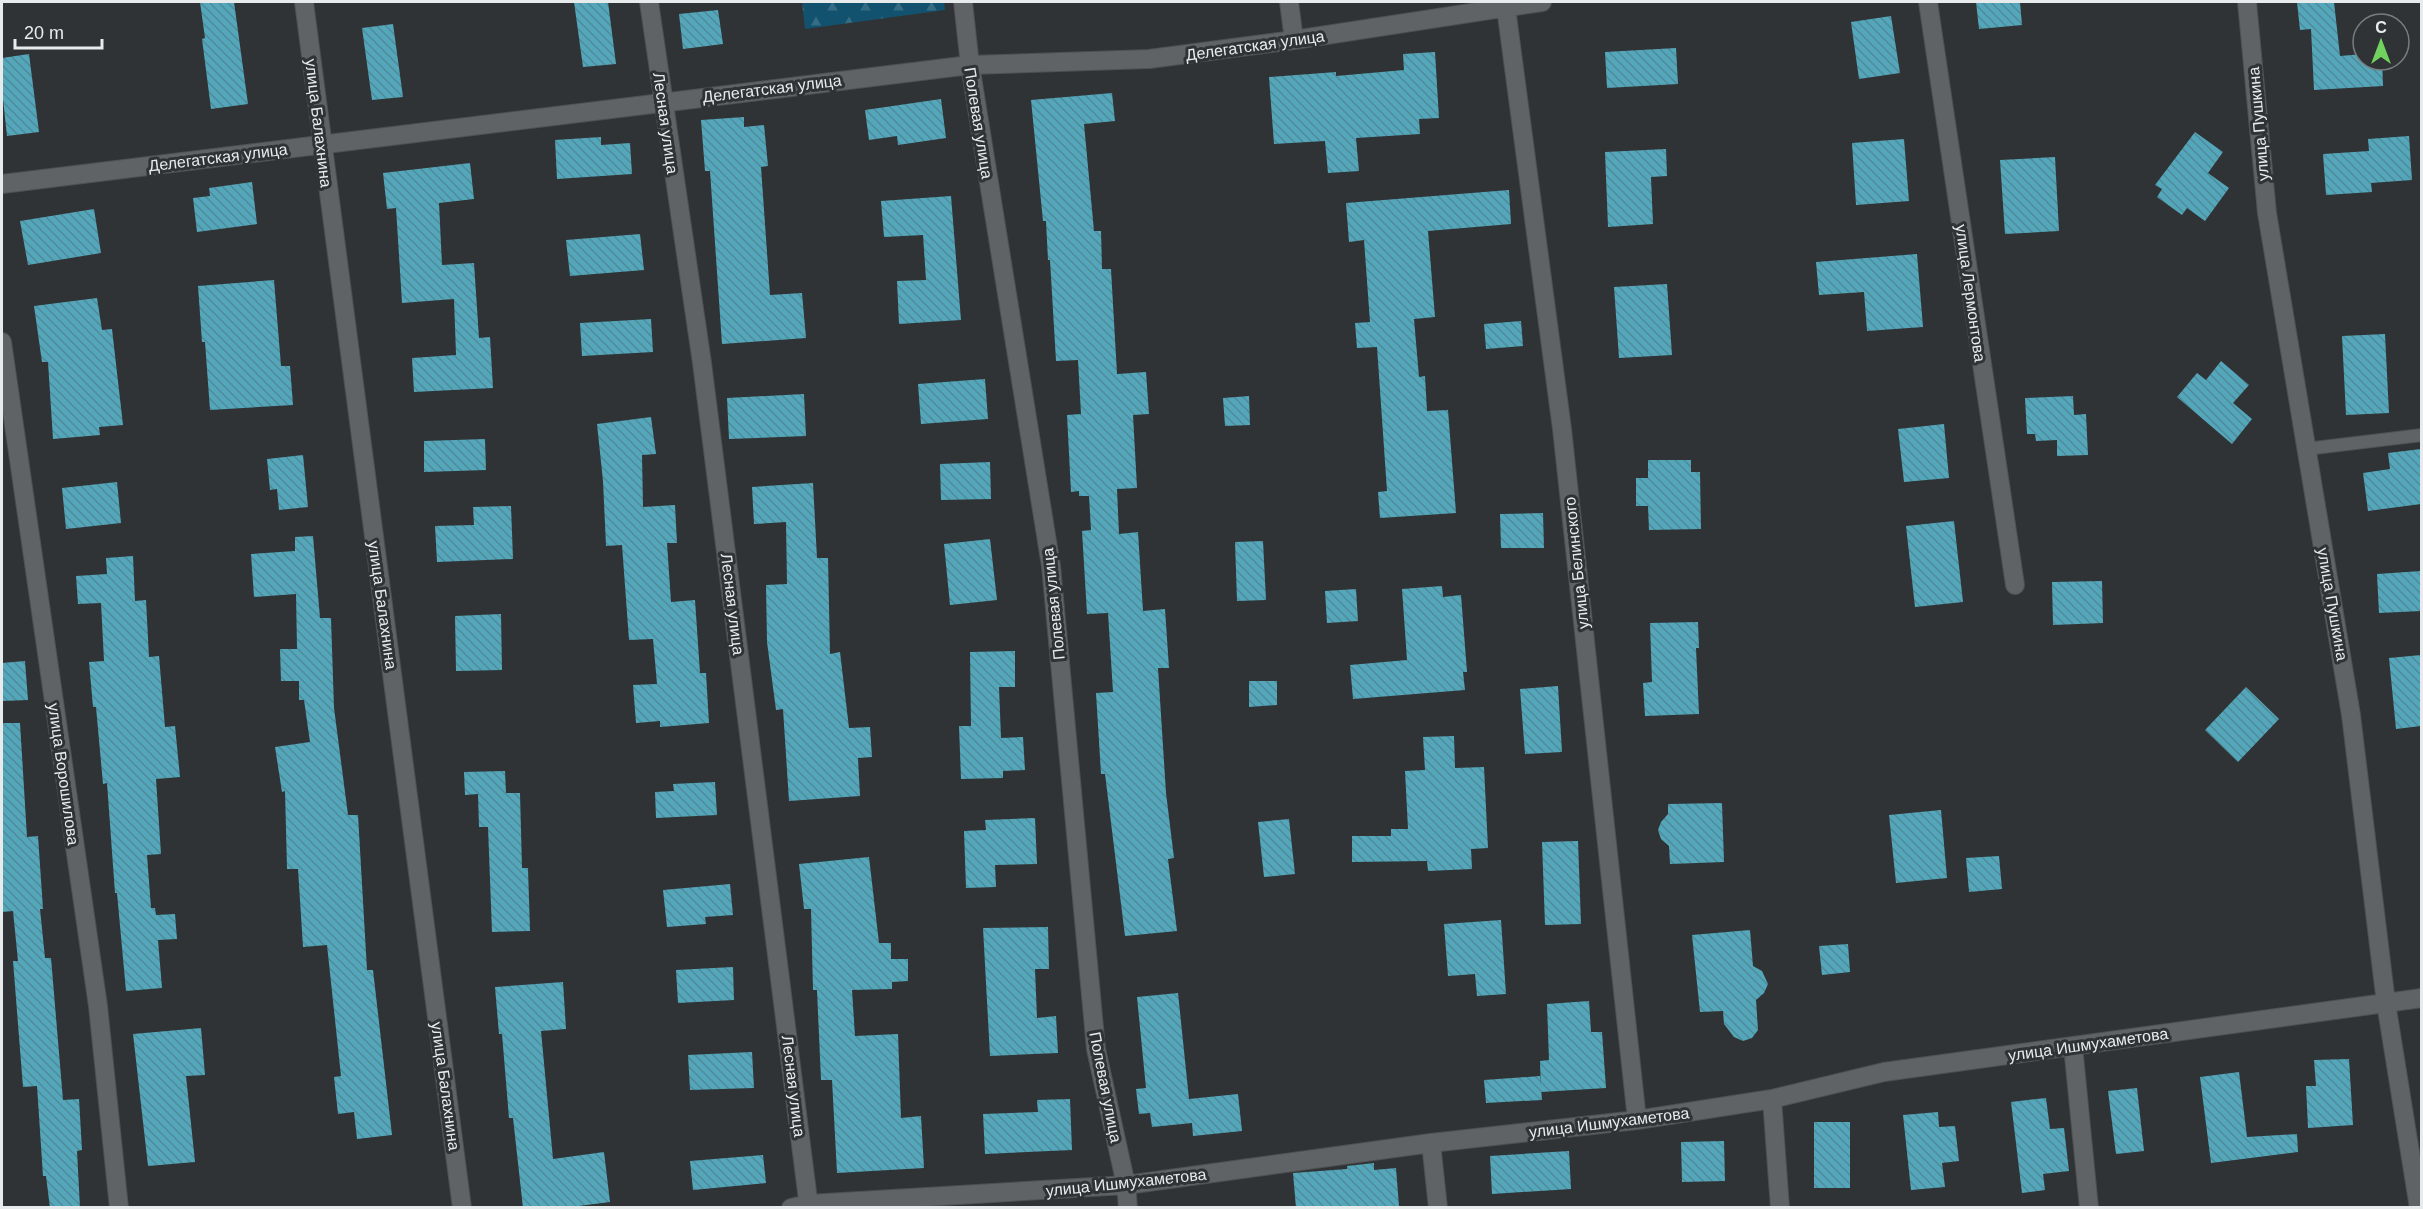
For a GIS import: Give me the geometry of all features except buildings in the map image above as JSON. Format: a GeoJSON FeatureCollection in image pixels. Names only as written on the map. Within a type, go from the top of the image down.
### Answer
{"type":"FeatureCollection","features":[{"type":"Feature","properties":{"kind":"street","name":"улица Балахнина"},"geometry":{"type":"LineString","coordinates":[[304,2],[462,1208]]}},
{"type":"Feature","properties":{"kind":"street","name":"Лесная улица"},"geometry":{"type":"LineString","coordinates":[[649,2],[702,363],[809,1206]]}},
{"type":"Feature","properties":{"kind":"street","name":"Полевая улица"},"geometry":{"type":"LineString","coordinates":[[963,2],[970,64],[1051,566],[1096,1049],[1126,1185],[1128,1208]]}},
{"type":"Feature","properties":{"kind":"street"},"geometry":{"type":"LineString","coordinates":[[1288,2],[1294,40]]}},
{"type":"Feature","properties":{"kind":"street","name":"Делегатская улица"},"geometry":{"type":"LineString","coordinates":[[2,184],[970,64],[1149,59],[1294,40],[1542,2]]}},
{"type":"Feature","properties":{"kind":"street","name":"улица Лермонтова"},"geometry":{"type":"LineString","coordinates":[[1928,2],[2015,585]]}},
{"type":"Feature","properties":{"kind":"street","name":"улица Пушкина"},"geometry":{"type":"LineString","coordinates":[[2247,2],[2267,213],[2351,715],[2386,1003],[2419,1208]]}},
{"type":"Feature","properties":{"kind":"street","name":"улица Белинского"},"geometry":{"type":"LineString","coordinates":[[1506,8],[1562,429],[1637,1120]]}},
{"type":"Feature","properties":{"kind":"street","name":"улица Ворошилова"},"geometry":{"type":"LineString","coordinates":[[2,342],[98,1006],[119,1208]]}},
{"type":"Feature","properties":{"kind":"street","name":"улица Ишмухаметова"},"geometry":{"type":"LineString","coordinates":[[791,1208],[1126,1185],[1431,1143],[1637,1120],[1772,1100],[1884,1072],[2421,998]]}},
{"type":"Feature","properties":{"kind":"street"},"geometry":{"type":"LineString","coordinates":[[2073,1046],[2089,1208]]}},
{"type":"Feature","properties":{"kind":"street"},"geometry":{"type":"LineString","coordinates":[[1772,1100],[1780,1208]]}},
{"type":"Feature","properties":{"kind":"street"},"geometry":{"type":"LineString","coordinates":[[1431,1143],[1438,1208]]}},
{"type":"Feature","properties":{"kind":"lane"},"geometry":{"type":"LineString","coordinates":[[2307,449],[2421,435]]}},
{"type":"Feature","properties":{"kind":"green space"},"geometry":{"type":"Polygon","coordinates":[[[802,2],[944,2],[945,10],[805,29],[802,2]]]}}]}
